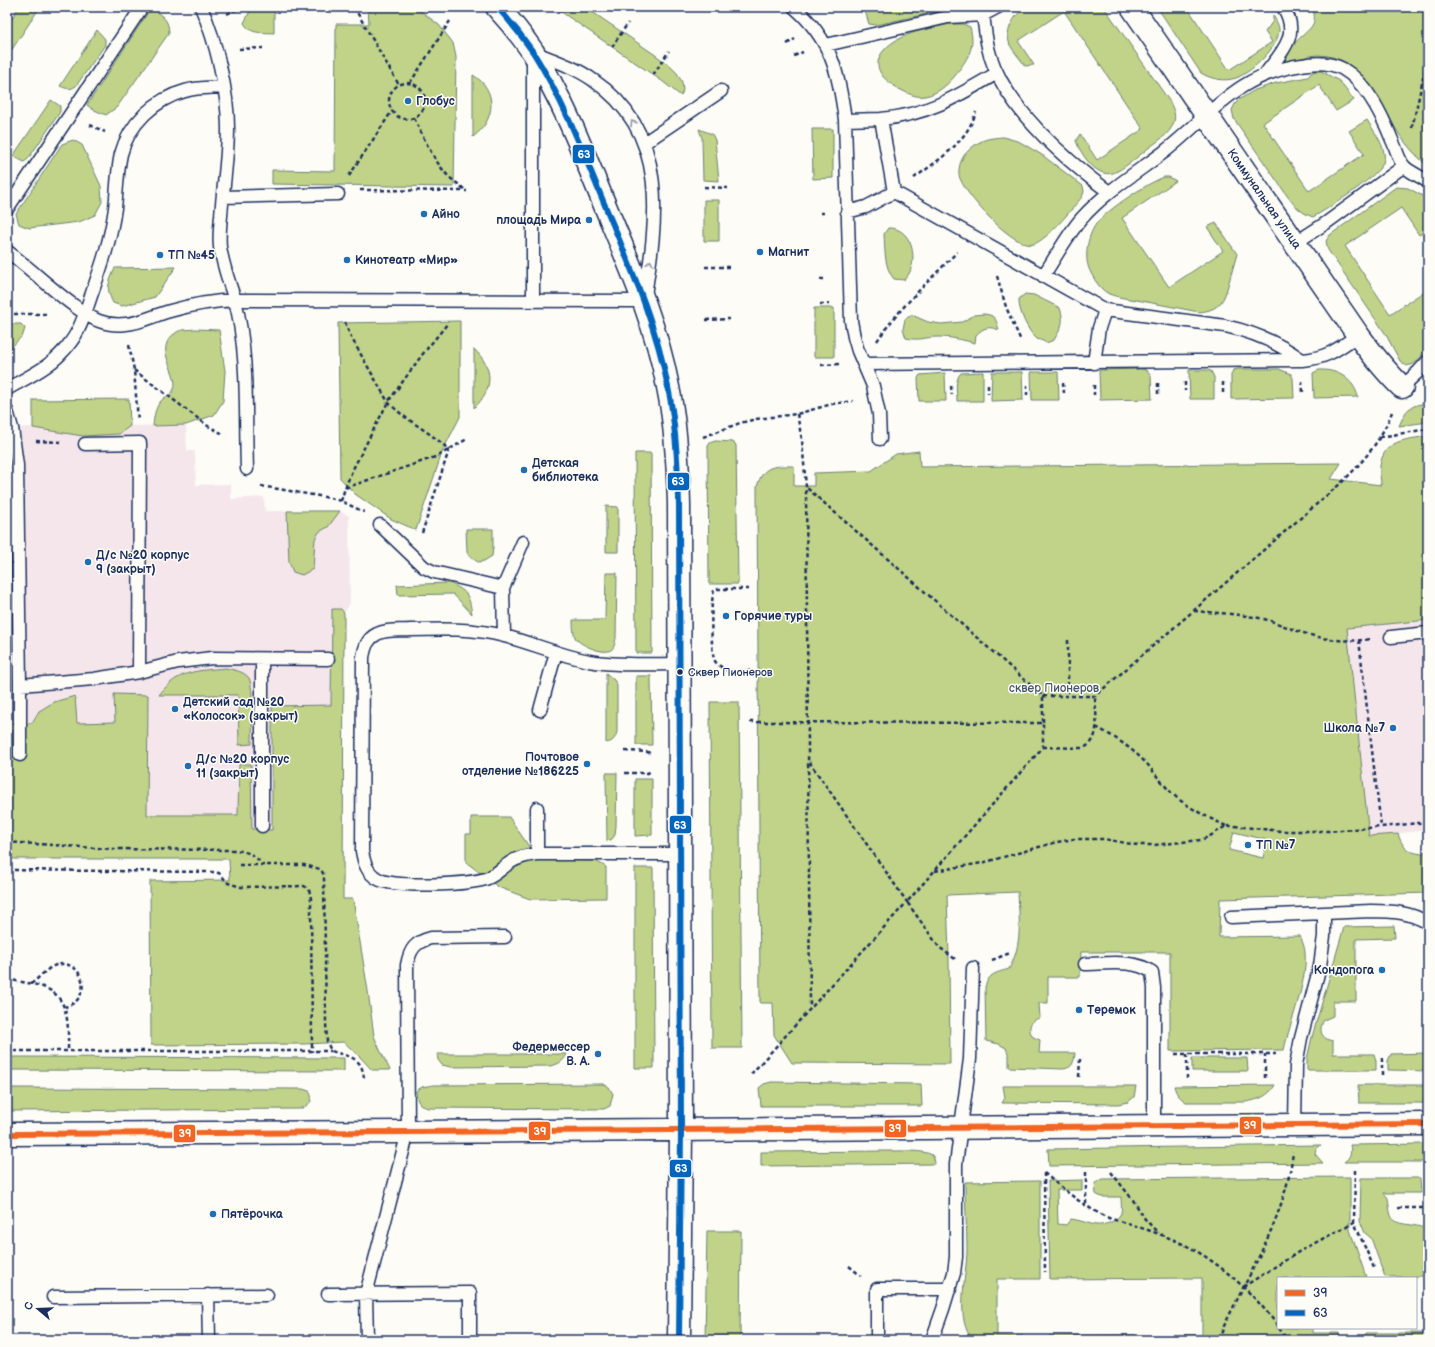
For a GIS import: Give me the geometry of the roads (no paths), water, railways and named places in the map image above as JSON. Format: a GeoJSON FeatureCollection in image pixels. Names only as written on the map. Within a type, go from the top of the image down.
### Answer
{"type":"FeatureCollection","features":[{"type":"Feature","properties":{"kind":"street"},"geometry":{"type":"LineString","coordinates":[[497,7],[514,26],[548,78],[581,147],[644,301],[653,328],[668,386],[676,440],[679,504],[681,854],[679,1340]]}},
{"type":"Feature","properties":{"kind":"street","name":"Коммунальная улица"},"geometry":{"type":"LineString","coordinates":[[1132,7],[1358,335],[1389,375],[1402,387]]}},
{"type":"Feature","properties":{"kind":"street"},"geometry":{"type":"LineString","coordinates":[[7,1134],[1428,1124]]}},
{"type":"Feature","properties":{"kind":"lane"},"geometry":{"type":"LineString","coordinates":[[7,209],[142,7]]}},
{"type":"Feature","properties":{"kind":"lane"},"geometry":{"type":"LineString","coordinates":[[201,7],[212,37],[224,87],[228,129],[220,246],[224,265],[235,300],[241,329],[245,375],[247,469]]}},
{"type":"Feature","properties":{"kind":"lane"},"geometry":{"type":"LineString","coordinates":[[794,7],[801,13],[826,45],[833,59],[838,77],[845,120],[851,321],[854,337],[877,400],[880,439]]}},
{"type":"Feature","properties":{"kind":"lane"},"geometry":{"type":"LineString","coordinates":[[826,45],[948,17],[983,15],[998,7]]}},
{"type":"Feature","properties":{"kind":"lane"},"geometry":{"type":"LineString","coordinates":[[1266,73],[1279,56],[1289,35],[1290,21],[1283,7]]}},
{"type":"Feature","properties":{"kind":"lane"},"geometry":{"type":"LineString","coordinates":[[983,15],[990,55],[997,73],[1008,91],[1037,127],[1080,170],[1110,192]]}},
{"type":"Feature","properties":{"kind":"lane"},"geometry":{"type":"LineString","coordinates":[[7,251],[51,288],[85,313],[99,321],[111,324],[125,325],[139,322],[169,311],[210,301],[343,299],[533,301],[644,301],[652,256],[655,208],[654,187],[644,142],[635,124],[623,108],[594,80],[532,52],[533,301]]}},
{"type":"Feature","properties":{"kind":"lane"},"geometry":{"type":"LineString","coordinates":[[1044,276],[1081,220],[1110,192],[1164,151],[1206,114],[1247,83],[1266,73],[1297,65],[1312,63],[1326,63],[1335,65],[1354,78],[1372,101],[1387,127],[1404,166],[1428,182]]}},
{"type":"Feature","properties":{"kind":"lane"},"geometry":{"type":"LineString","coordinates":[[845,120],[899,118],[932,109],[997,73]]}},
{"type":"Feature","properties":{"kind":"lane"},"geometry":{"type":"LineString","coordinates":[[7,389],[38,373],[51,364],[62,353],[78,330],[105,255],[111,233],[121,155],[133,128],[144,115],[170,96],[203,88],[224,87]]}},
{"type":"Feature","properties":{"kind":"lane"},"geometry":{"type":"LineString","coordinates":[[644,142],[721,91]]}},
{"type":"Feature","properties":{"kind":"lane"},"geometry":{"type":"LineString","coordinates":[[881,119],[894,192]]}},
{"type":"Feature","properties":{"kind":"lane"},"geometry":{"type":"LineString","coordinates":[[1295,243],[1404,166]]}},
{"type":"Feature","properties":{"kind":"lane"},"geometry":{"type":"LineString","coordinates":[[847,212],[866,207],[894,192]]}},
{"type":"Feature","properties":{"kind":"lane"},"geometry":{"type":"LineString","coordinates":[[894,192],[1105,310],[1225,326],[1274,342],[1302,360]]}},
{"type":"Feature","properties":{"kind":"lane"},"geometry":{"type":"LineString","coordinates":[[223,196],[338,194]]}},
{"type":"Feature","properties":{"kind":"lane"},"geometry":{"type":"LineString","coordinates":[[1094,362],[1099,328],[1105,310]]}},
{"type":"Feature","properties":{"kind":"lane"},"geometry":{"type":"LineString","coordinates":[[864,364],[1302,360],[1316,359],[1328,355],[1358,335]]}},
{"type":"Feature","properties":{"kind":"lane"},"geometry":{"type":"LineString","coordinates":[[1402,387],[1419,372],[1428,361]]}},
{"type":"Feature","properties":{"kind":"lane"},"geometry":{"type":"LineString","coordinates":[[7,411],[14,440],[17,465],[20,755]]}},
{"type":"Feature","properties":{"kind":"lane"},"geometry":{"type":"LineString","coordinates":[[85,444],[140,444],[139,672]]}},
{"type":"Feature","properties":{"kind":"lane"},"geometry":{"type":"LineString","coordinates":[[380,525],[424,567],[434,572],[503,588]]}},
{"type":"Feature","properties":{"kind":"lane"},"geometry":{"type":"LineString","coordinates":[[504,636],[503,588],[524,542]]}},
{"type":"Feature","properties":{"kind":"lane"},"geometry":{"type":"LineString","coordinates":[[680,664],[603,663],[571,657],[504,636],[471,630],[451,629],[389,631],[370,638],[363,656],[362,851],[364,863],[370,873],[379,879],[388,882],[458,884],[489,878],[512,861],[523,856],[537,854],[681,854]]}},
{"type":"Feature","properties":{"kind":"lane"},"geometry":{"type":"LineString","coordinates":[[1391,637],[1428,633]]}},
{"type":"Feature","properties":{"kind":"lane"},"geometry":{"type":"LineString","coordinates":[[540,710],[556,652]]}},
{"type":"Feature","properties":{"kind":"lane"},"geometry":{"type":"LineString","coordinates":[[20,686],[86,680],[139,672],[195,659],[328,659]]}},
{"type":"Feature","properties":{"kind":"lane"},"geometry":{"type":"LineString","coordinates":[[262,659],[262,826]]}},
{"type":"Feature","properties":{"kind":"lane"},"geometry":{"type":"LineString","coordinates":[[537,808],[537,854]]}},
{"type":"Feature","properties":{"kind":"lane"},"geometry":{"type":"LineString","coordinates":[[1231,917],[1371,911],[1405,913],[1420,917],[1428,923]]}},
{"type":"Feature","properties":{"kind":"lane"},"geometry":{"type":"LineString","coordinates":[[1294,1125],[1296,1065],[1320,966],[1324,936],[1324,914]]}},
{"type":"Feature","properties":{"kind":"lane"},"geometry":{"type":"LineString","coordinates":[[367,1340],[366,1294],[408,1132],[408,957],[414,947],[422,940],[431,938],[505,937]]}},
{"type":"Feature","properties":{"kind":"lane"},"geometry":{"type":"LineString","coordinates":[[1086,964],[1138,965],[1152,972],[1154,988],[1154,1126]]}},
{"type":"Feature","properties":{"kind":"lane"},"geometry":{"type":"LineString","coordinates":[[932,1340],[950,1288],[956,1257],[955,1188],[958,1146],[970,1059],[972,968]]}},
{"type":"Feature","properties":{"kind":"lane"},"geometry":{"type":"LineString","coordinates":[[877,1340],[876,1289],[950,1288]]}},
{"type":"Feature","properties":{"kind":"lane"},"geometry":{"type":"LineString","coordinates":[[328,1294],[470,1293],[470,1336]]}},
{"type":"Feature","properties":{"kind":"lane"},"geometry":{"type":"LineString","coordinates":[[53,1297],[267,1295]]}},
{"type":"Feature","properties":{"kind":"lane"},"geometry":{"type":"LineString","coordinates":[[208,1296],[209,1340]]}},
{"type":"Feature","properties":{"kind":"place","name":"Глобус"},"geometry":{"type":"Point","coordinates":[408,101]}},
{"type":"Feature","properties":{"kind":"place","name":"Айно"},"geometry":{"type":"Point","coordinates":[424,214]}},
{"type":"Feature","properties":{"kind":"place","name":"площадь Мира"},"geometry":{"type":"Point","coordinates":[589,220]}},
{"type":"Feature","properties":{"kind":"place","name":"Магнит"},"geometry":{"type":"Point","coordinates":[760,252]}},
{"type":"Feature","properties":{"kind":"place","name":"ТП №45"},"geometry":{"type":"Point","coordinates":[160,255]}},
{"type":"Feature","properties":{"kind":"place","name":"Кинотеатр «Мир»"},"geometry":{"type":"Point","coordinates":[347,260]}},
{"type":"Feature","properties":{"kind":"place","name":"Детская библиотека"},"geometry":{"type":"Point","coordinates":[524,470]}},
{"type":"Feature","properties":{"kind":"place","name":"Д/с №20 корпус 9 (закрыт)"},"geometry":{"type":"Point","coordinates":[88,562]}},
{"type":"Feature","properties":{"kind":"place","name":"Горячие туры"},"geometry":{"type":"Point","coordinates":[726,616]}},
{"type":"Feature","properties":{"kind":"place","name":"Сквер Пионеров"},"geometry":{"type":"Point","coordinates":[680,672]}},
{"type":"Feature","properties":{"kind":"place","name":"Детский сад №20 «Колосок» (закрыт)"},"geometry":{"type":"Point","coordinates":[175,709]}},
{"type":"Feature","properties":{"kind":"place","name":"Школа №7"},"geometry":{"type":"Point","coordinates":[1393,728]}},
{"type":"Feature","properties":{"kind":"place","name":"Почтовое отделение №186225"},"geometry":{"type":"Point","coordinates":[587,764]}},
{"type":"Feature","properties":{"kind":"place","name":"Д/с №20 корпус 11 (закрыт)"},"geometry":{"type":"Point","coordinates":[188,766]}},
{"type":"Feature","properties":{"kind":"place","name":"ТП №7"},"geometry":{"type":"Point","coordinates":[1248,845]}},
{"type":"Feature","properties":{"kind":"place","name":"Кондопога"},"geometry":{"type":"Point","coordinates":[1382,970]}},
{"type":"Feature","properties":{"kind":"place","name":"Теремок"},"geometry":{"type":"Point","coordinates":[1079,1010]}},
{"type":"Feature","properties":{"kind":"place","name":"Федермессер В. А."},"geometry":{"type":"Point","coordinates":[598,1054]}},
{"type":"Feature","properties":{"kind":"place","name":"Пятёрочка"},"geometry":{"type":"Point","coordinates":[213,1214]}},
{"type":"Feature","properties":{"kind":"park label","name":"сквер Пионеров"},"geometry":{"type":"Point","coordinates":[1054,688]}}]}
